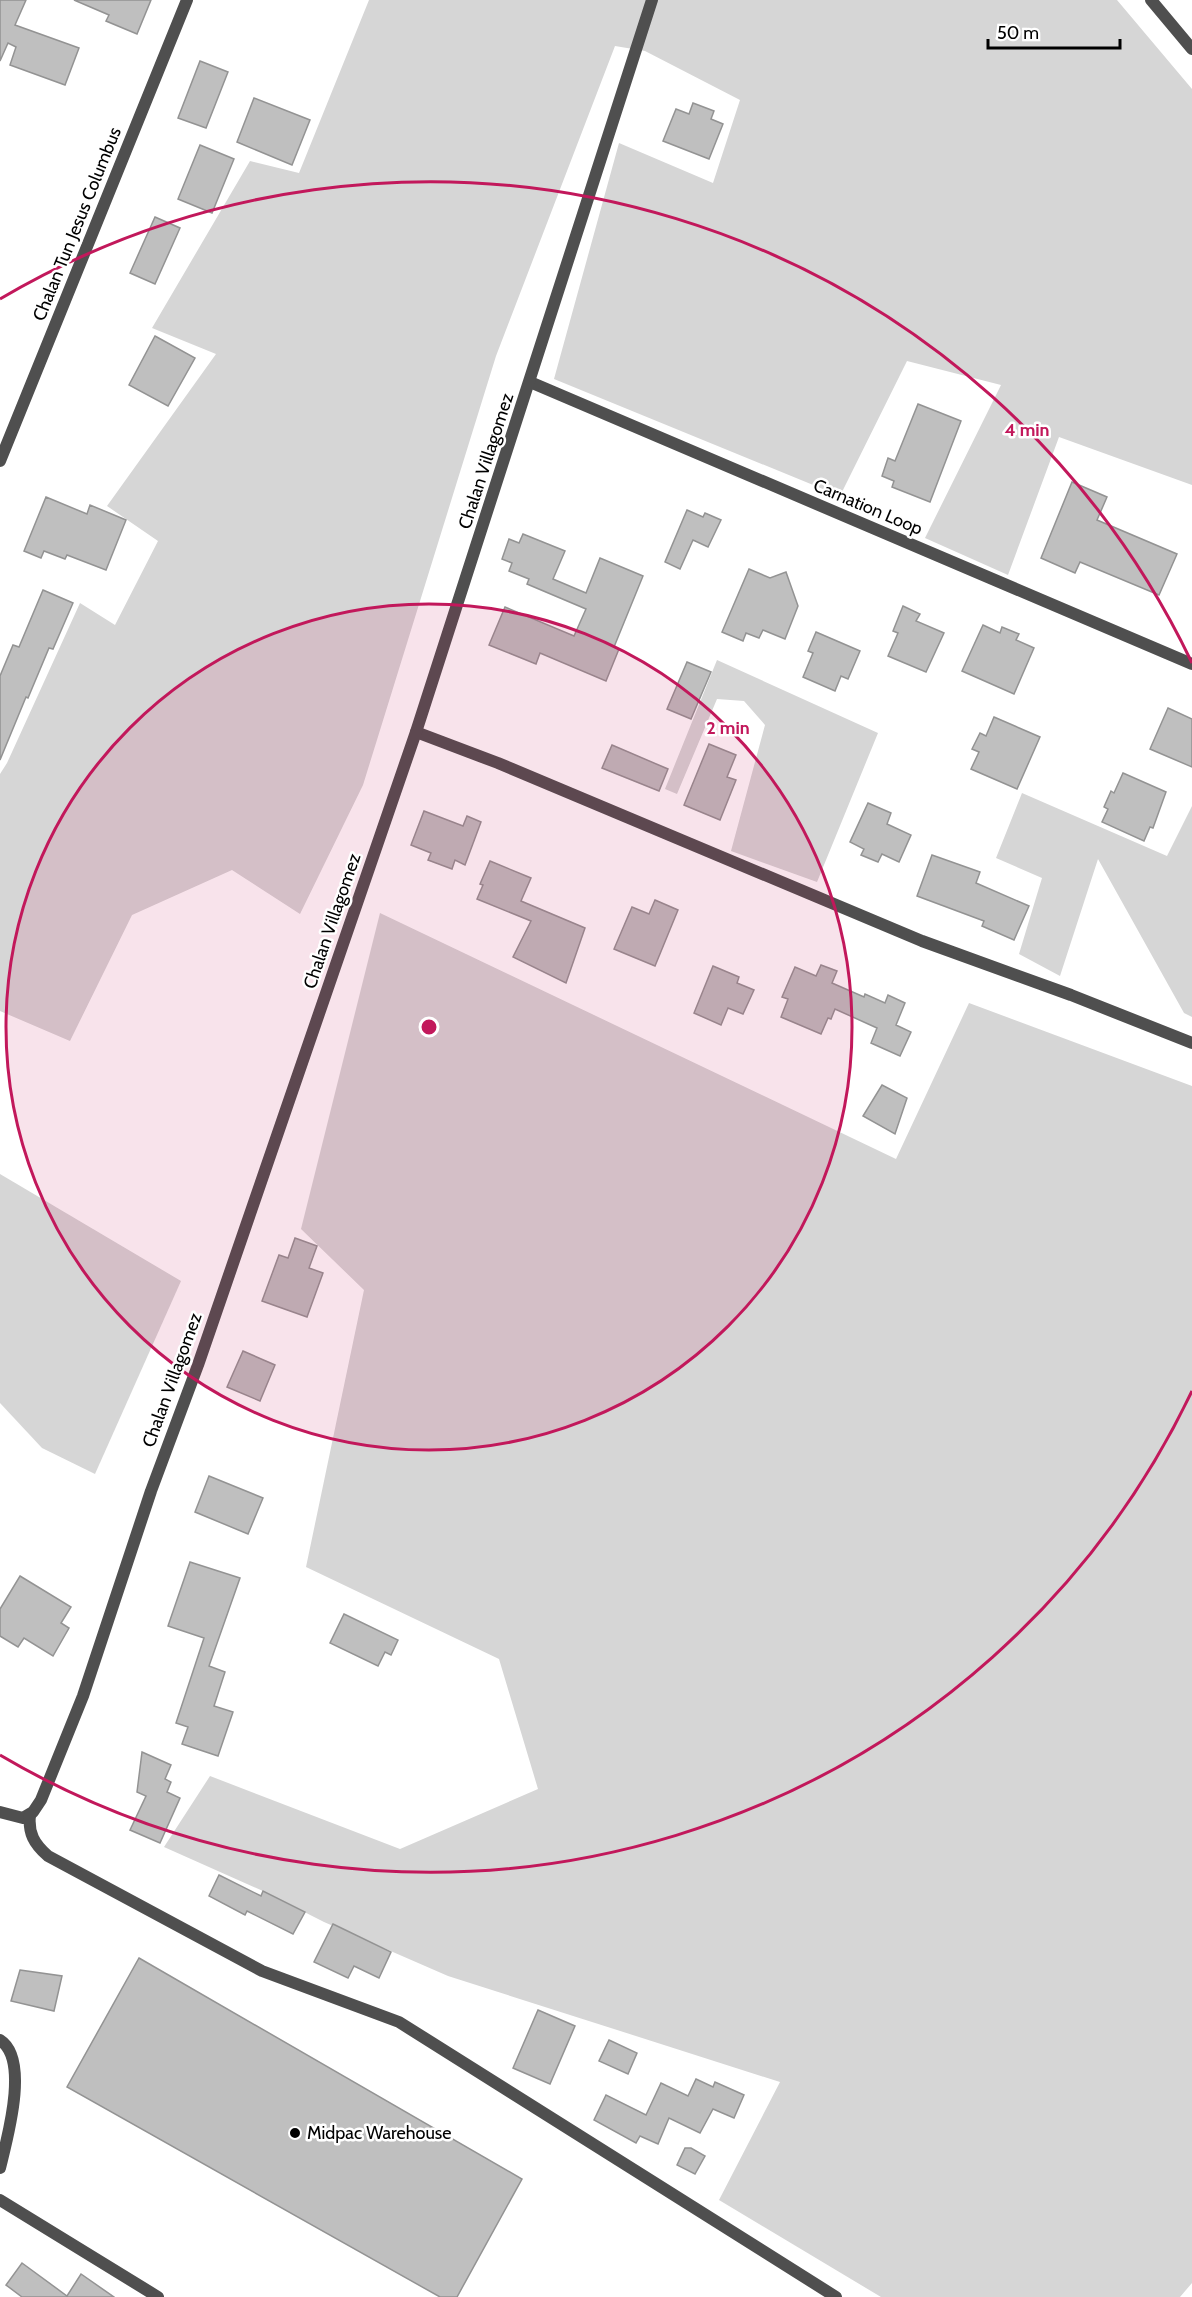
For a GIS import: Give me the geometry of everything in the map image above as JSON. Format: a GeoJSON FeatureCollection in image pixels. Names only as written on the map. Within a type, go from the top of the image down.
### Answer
{"type":"FeatureCollection","features":[{"type":"Feature","properties":{"kind":"street","name":"Chalan Tun Jesus Columbus"},"geometry":{"type":"LineString","coordinates":[[0,461],[187,0]]}},
{"type":"Feature","properties":{"kind":"street","name":"Chalan Villagomez"},"geometry":{"type":"LineString","coordinates":[[30,1815],[41,1800],[82,1696],[151,1491],[198,1365],[416,732],[652,0]]}},
{"type":"Feature","properties":{"kind":"street"},"geometry":{"type":"LineString","coordinates":[[1151,0],[1192,49]]}},
{"type":"Feature","properties":{"kind":"street","name":"Carnation Loop"},"geometry":{"type":"LineString","coordinates":[[530,382],[1192,664]]}},
{"type":"Feature","properties":{"kind":"street"},"geometry":{"type":"LineString","coordinates":[[416,732],[508,768],[922,941],[1071,995],[1192,1043]]}},
{"type":"Feature","properties":{"kind":"street"},"geometry":{"type":"LineString","coordinates":[[0,1812],[23,1818],[30,1815],[31,1835],[37,1846],[48,1856],[262,1971],[399,2022],[836,2297]]}},
{"type":"Feature","properties":{"kind":"street"},"geometry":{"type":"LineString","coordinates":[[0,2040],[10,2051],[15,2073],[13,2104],[0,2168]]}},
{"type":"Feature","properties":{"kind":"street"},"geometry":{"type":"LineString","coordinates":[[0,2200],[158,2297]]}},
{"type":"Feature","properties":{"kind":"shaded area"},"geometry":{"type":"Polygon","coordinates":[[[369,0],[1117,0],[1192,89],[1192,485],[1059,437],[1008,575],[925,538],[1001,385],[907,361],[840,496],[554,379],[619,143],[713,183],[740,100],[645,51],[615,46],[496,356],[363,785],[300,914],[232,870],[132,915],[70,1041],[0,1011],[0,774],[80,603],[115,625],[158,541],[107,506],[216,354],[152,328],[250,161],[299,173],[369,0]]]}},
{"type":"Feature","properties":{"kind":"shaded area"},"geometry":{"type":"Polygon","coordinates":[[[717,660],[878,733],[817,882],[731,851],[765,725],[744,701],[717,699],[677,794],[665,789],[717,660]]]}},
{"type":"Feature","properties":{"kind":"shaded area"},"geometry":{"type":"Polygon","coordinates":[[[1022,793],[1167,856],[1192,806],[1192,1017],[1184,1013],[1098,859],[1060,976],[1019,954],[1042,878],[996,858],[1022,793]]]}},
{"type":"Feature","properties":{"kind":"shaded area"},"geometry":{"type":"Polygon","coordinates":[[[380,913],[896,1159],[969,1003],[1192,1086],[1192,2283],[1180,2297],[881,2297],[719,2200],[780,2082],[448,1976],[324,1922],[263,1891],[164,1847],[210,1776],[400,1849],[538,1789],[499,1659],[306,1567],[364,1290],[301,1229],[380,913]]]}},
{"type":"Feature","properties":{"kind":"shaded area"},"geometry":{"type":"Polygon","coordinates":[[[0,1174],[181,1281],[95,1474],[42,1448],[0,1403],[0,1174]]]}},
{"type":"Feature","properties":{"kind":"building"},"geometry":{"type":"Polygon","coordinates":[[[0,0],[26,0],[15,25],[79,48],[65,85],[10,65],[16,47],[8,43],[0,61],[0,0]]]}},
{"type":"Feature","properties":{"kind":"building"},"geometry":{"type":"Polygon","coordinates":[[[74,0],[151,0],[137,34],[106,21],[109,15],[74,0]]]}},
{"type":"Feature","properties":{"kind":"building"},"geometry":{"type":"Polygon","coordinates":[[[200,61],[228,72],[206,128],[178,118],[200,61]]]}},
{"type":"Feature","properties":{"kind":"building"},"geometry":{"type":"Polygon","coordinates":[[[254,98],[310,120],[292,165],[237,142],[254,98]]]}},
{"type":"Feature","properties":{"kind":"building"},"geometry":{"type":"Polygon","coordinates":[[[693,103],[714,111],[711,119],[723,124],[709,159],[663,141],[676,109],[689,114],[693,103]]]}},
{"type":"Feature","properties":{"kind":"building"},"geometry":{"type":"Polygon","coordinates":[[[200,145],[234,159],[212,213],[178,199],[200,145]]]}},
{"type":"Feature","properties":{"kind":"building"},"geometry":{"type":"Polygon","coordinates":[[[155,217],[180,228],[155,284],[130,273],[155,217]]]}},
{"type":"Feature","properties":{"kind":"building"},"geometry":{"type":"Polygon","coordinates":[[[155,336],[195,358],[168,406],[129,385],[155,336]]]}},
{"type":"Feature","properties":{"kind":"building"},"geometry":{"type":"Polygon","coordinates":[[[918,404],[961,421],[930,502],[892,487],[894,481],[882,476],[888,458],[895,461],[918,404]]]}},
{"type":"Feature","properties":{"kind":"building"},"geometry":{"type":"Polygon","coordinates":[[[1072,482],[1107,497],[1097,520],[1177,554],[1159,595],[1080,562],[1075,573],[1041,558],[1072,482]]]}},
{"type":"Feature","properties":{"kind":"building"},"geometry":{"type":"Polygon","coordinates":[[[46,497],[87,514],[90,505],[126,520],[106,570],[67,555],[65,559],[44,551],[41,558],[24,551],[46,497]]]}},
{"type":"Feature","properties":{"kind":"building"},"geometry":{"type":"Polygon","coordinates":[[[687,510],[703,517],[705,513],[721,520],[708,547],[693,540],[680,569],[665,562],[687,510]]]}},
{"type":"Feature","properties":{"kind":"building"},"geometry":{"type":"Polygon","coordinates":[[[523,534],[565,551],[553,579],[586,593],[600,558],[643,576],[614,647],[619,649],[606,681],[540,653],[536,664],[489,645],[505,607],[574,636],[586,609],[527,584],[529,579],[509,571],[512,563],[502,559],[509,539],[519,543],[523,534]]]}},
{"type":"Feature","properties":{"kind":"building"},"geometry":{"type":"Polygon","coordinates":[[[749,569],[770,578],[786,572],[798,606],[785,639],[763,630],[759,638],[746,633],[743,641],[722,632],[749,569]]]}},
{"type":"Feature","properties":{"kind":"building"},"geometry":{"type":"Polygon","coordinates":[[[43,590],[73,603],[53,649],[49,648],[28,698],[26,697],[0,760],[0,676],[13,645],[19,647],[43,590]]]}},
{"type":"Feature","properties":{"kind":"building"},"geometry":{"type":"Polygon","coordinates":[[[903,606],[920,614],[916,621],[944,633],[926,672],[888,656],[898,633],[893,631],[903,606]]]}},
{"type":"Feature","properties":{"kind":"building"},"geometry":{"type":"Polygon","coordinates":[[[983,625],[1000,633],[1002,627],[1019,634],[1016,640],[1034,648],[1014,694],[962,671],[983,625]]]}},
{"type":"Feature","properties":{"kind":"building"},"geometry":{"type":"Polygon","coordinates":[[[816,632],[860,651],[848,679],[841,676],[835,691],[803,677],[813,653],[808,651],[816,632]]]}},
{"type":"Feature","properties":{"kind":"building"},"geometry":{"type":"Polygon","coordinates":[[[687,662],[711,672],[691,719],[667,709],[687,662]]]}},
{"type":"Feature","properties":{"kind":"building"},"geometry":{"type":"Polygon","coordinates":[[[1168,708],[1192,719],[1192,767],[1150,749],[1168,708]]]}},
{"type":"Feature","properties":{"kind":"building"},"geometry":{"type":"Polygon","coordinates":[[[994,717],[1040,737],[1017,789],[971,769],[979,752],[972,749],[980,733],[986,736],[994,717]]]}},
{"type":"Feature","properties":{"kind":"building"},"geometry":{"type":"Polygon","coordinates":[[[709,744],[736,755],[727,777],[736,780],[720,820],[684,805],[709,744]]]}},
{"type":"Feature","properties":{"kind":"building"},"geometry":{"type":"Polygon","coordinates":[[[612,745],[668,769],[659,791],[602,768],[612,745]]]}},
{"type":"Feature","properties":{"kind":"building"},"geometry":{"type":"Polygon","coordinates":[[[1123,773],[1166,792],[1153,828],[1150,827],[1144,841],[1102,822],[1108,809],[1104,807],[1111,791],[1114,793],[1123,773]]]}},
{"type":"Feature","properties":{"kind":"building"},"geometry":{"type":"Polygon","coordinates":[[[868,803],[891,813],[887,824],[911,835],[899,862],[882,854],[878,862],[861,855],[864,849],[850,842],[868,803]]]}},
{"type":"Feature","properties":{"kind":"building"},"geometry":{"type":"Polygon","coordinates":[[[424,811],[463,826],[467,816],[481,822],[465,865],[455,860],[452,869],[428,860],[431,853],[411,845],[424,811]]]}},
{"type":"Feature","properties":{"kind":"building"},"geometry":{"type":"Polygon","coordinates":[[[932,855],[980,872],[976,883],[1029,906],[1014,940],[982,926],[984,921],[917,896],[932,855]]]}},
{"type":"Feature","properties":{"kind":"building"},"geometry":{"type":"Polygon","coordinates":[[[490,861],[531,878],[521,901],[585,928],[566,983],[513,957],[531,921],[477,899],[483,885],[480,884],[490,861]]]}},
{"type":"Feature","properties":{"kind":"building"},"geometry":{"type":"Polygon","coordinates":[[[655,900],[678,910],[655,966],[614,949],[632,907],[649,914],[655,900]]]}},
{"type":"Feature","properties":{"kind":"building"},"geometry":{"type":"Polygon","coordinates":[[[821,965],[837,971],[832,983],[864,997],[865,994],[885,1003],[888,995],[905,1003],[896,1025],[911,1032],[900,1056],[871,1043],[877,1028],[835,1009],[821,1034],[781,1017],[788,999],[782,997],[795,967],[816,976],[821,965]]]}},
{"type":"Feature","properties":{"kind":"building"},"geometry":{"type":"Polygon","coordinates":[[[713,966],[739,977],[737,983],[754,990],[743,1014],[728,1008],[721,1025],[694,1013],[713,966]]]}},
{"type":"Feature","properties":{"kind":"building"},"geometry":{"type":"Polygon","coordinates":[[[882,1085],[907,1098],[895,1134],[863,1116],[882,1085]]]}},
{"type":"Feature","properties":{"kind":"building"},"geometry":{"type":"Polygon","coordinates":[[[295,1238],[317,1246],[309,1268],[323,1273],[307,1317],[262,1301],[279,1255],[288,1258],[295,1238]]]}},
{"type":"Feature","properties":{"kind":"building"},"geometry":{"type":"Polygon","coordinates":[[[243,1351],[275,1365],[260,1401],[227,1387],[243,1351]]]}},
{"type":"Feature","properties":{"kind":"building"},"geometry":{"type":"Polygon","coordinates":[[[209,1476],[263,1498],[248,1534],[195,1512],[209,1476]]]}},
{"type":"Feature","properties":{"kind":"building"},"geometry":{"type":"Polygon","coordinates":[[[190,1562],[240,1578],[209,1666],[225,1672],[214,1706],[233,1712],[218,1756],[182,1744],[188,1727],[176,1723],[204,1638],[168,1626],[190,1562]]]}},
{"type":"Feature","properties":{"kind":"building"},"geometry":{"type":"Polygon","coordinates":[[[20,1576],[71,1607],[61,1623],[69,1628],[53,1656],[24,1638],[18,1647],[0,1636],[0,1609],[20,1576]]]}},
{"type":"Feature","properties":{"kind":"building"},"geometry":{"type":"Polygon","coordinates":[[[344,1614],[398,1640],[391,1655],[385,1652],[378,1666],[330,1643],[344,1614]]]}},
{"type":"Feature","properties":{"kind":"building"},"geometry":{"type":"Polygon","coordinates":[[[142,1752],[171,1765],[165,1779],[171,1782],[167,1792],[180,1798],[160,1843],[130,1830],[146,1796],[137,1792],[142,1752]]]}},
{"type":"Feature","properties":{"kind":"building"},"geometry":{"type":"Polygon","coordinates":[[[219,1875],[261,1896],[263,1891],[305,1912],[293,1934],[247,1911],[245,1915],[209,1896],[219,1875]]]}},
{"type":"Feature","properties":{"kind":"building"},"geometry":{"type":"Polygon","coordinates":[[[333,1924],[391,1952],[379,1978],[354,1966],[348,1978],[314,1962],[333,1924]]]}},
{"type":"Feature","properties":{"kind":"building","name":"Midpac Warehouse"},"geometry":{"type":"Polygon","coordinates":[[[139,1958],[522,2179],[457,2297],[440,2297],[67,2087],[139,1958]]]}},
{"type":"Feature","properties":{"kind":"building"},"geometry":{"type":"Polygon","coordinates":[[[20,1970],[62,1976],[54,2011],[11,2001],[20,1970]]]}},
{"type":"Feature","properties":{"kind":"building"},"geometry":{"type":"Polygon","coordinates":[[[538,2010],[575,2026],[550,2084],[513,2068],[538,2010]]]}},
{"type":"Feature","properties":{"kind":"building"},"geometry":{"type":"Polygon","coordinates":[[[609,2040],[637,2053],[628,2074],[599,2061],[609,2040]]]}},
{"type":"Feature","properties":{"kind":"building"},"geometry":{"type":"Polygon","coordinates":[[[696,2079],[713,2087],[715,2082],[744,2095],[734,2118],[713,2109],[700,2133],[669,2118],[658,2144],[640,2136],[636,2143],[594,2120],[606,2095],[646,2115],[661,2083],[688,2096],[696,2079]]]}},
{"type":"Feature","properties":{"kind":"building"},"geometry":{"type":"Polygon","coordinates":[[[685,2148],[691,2148],[705,2156],[695,2174],[677,2165],[685,2148]]]}},
{"type":"Feature","properties":{"kind":"building"},"geometry":{"type":"Polygon","coordinates":[[[22,2263],[67,2296],[81,2274],[114,2297],[22,2297],[6,2285],[22,2263]]]}},
{"type":"Feature","properties":{"kind":"place","name":"Midpac Warehouse"},"geometry":{"type":"Point","coordinates":[295,2133]}}]}
